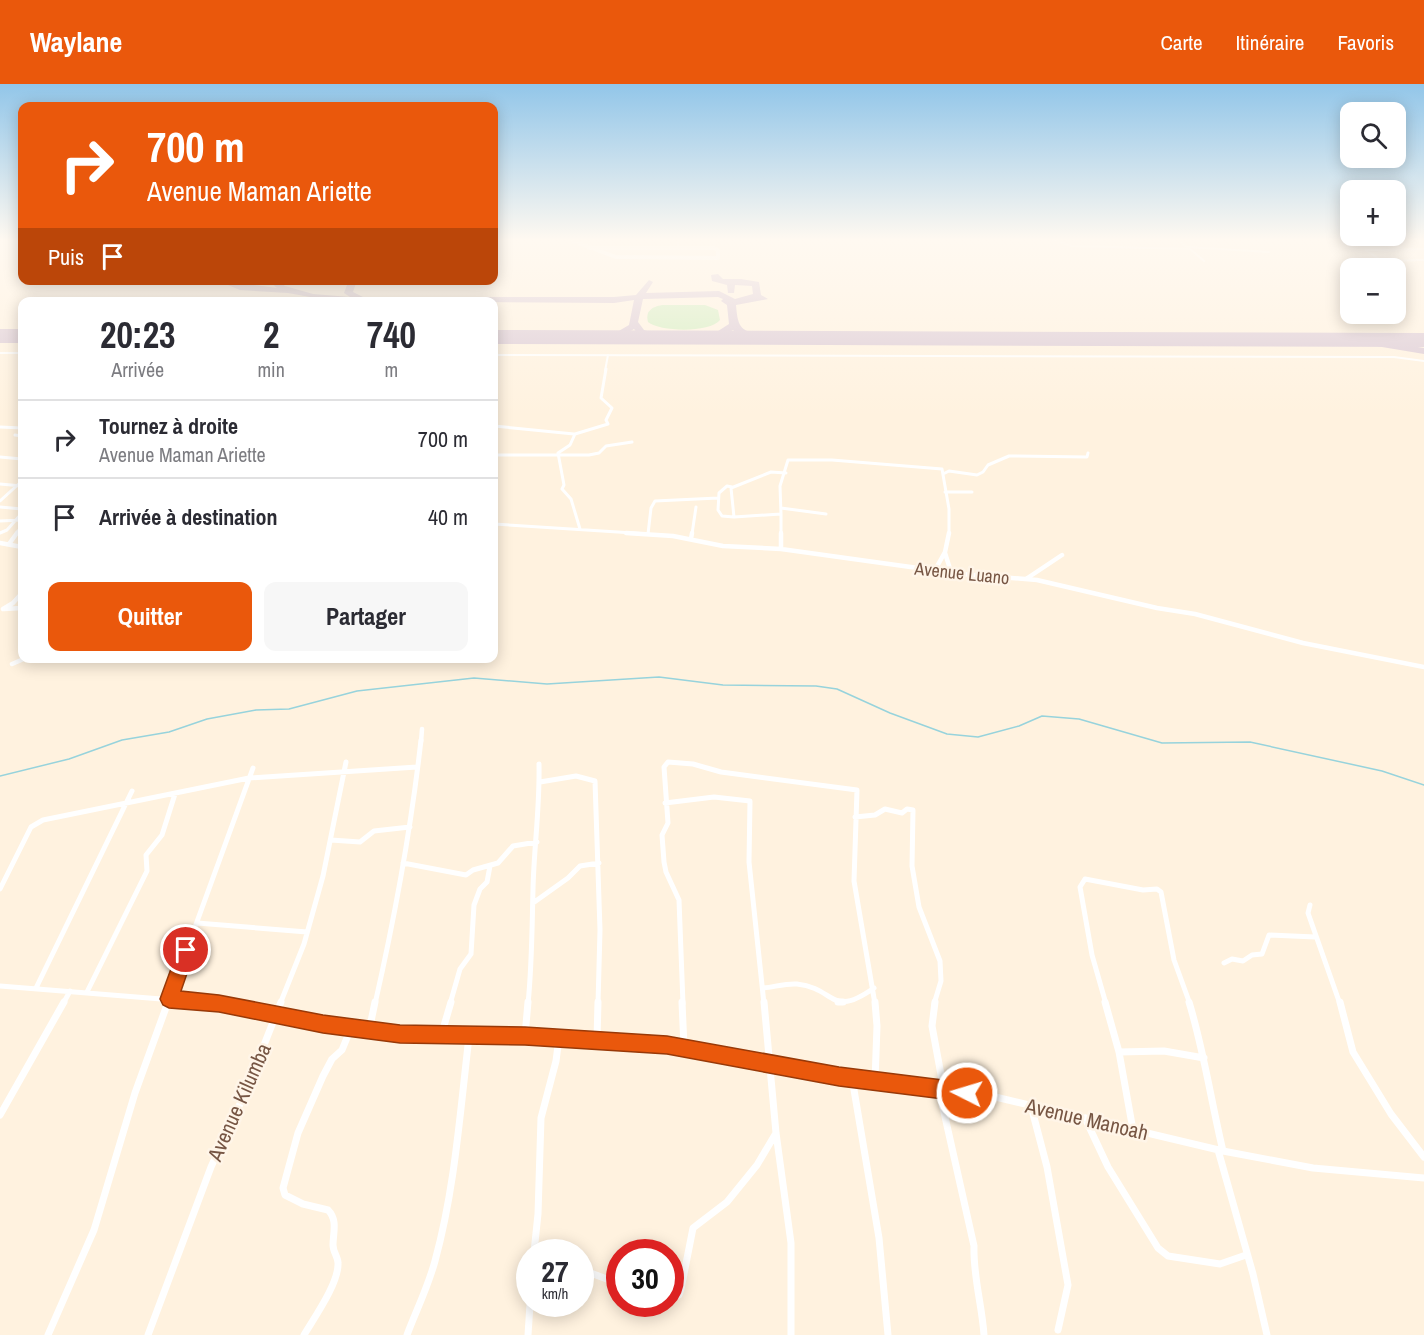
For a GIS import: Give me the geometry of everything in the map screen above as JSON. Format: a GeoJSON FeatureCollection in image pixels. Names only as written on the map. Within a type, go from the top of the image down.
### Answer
{"type":"FeatureCollection","features":[{"type":"Feature","properties":{"kind":"street"},"geometry":{"type":"LineString","coordinates":[[0,353],[18,353]]}},
{"type":"Feature","properties":{"kind":"street"},"geometry":{"type":"LineString","coordinates":[[498,355],[1191,355],[1394,357],[1424,361]]}},
{"type":"Feature","properties":{"kind":"street"},"geometry":{"type":"LineString","coordinates":[[498,426],[575,434],[608,424],[606,420],[612,408],[601,398],[608,355]]}},
{"type":"Feature","properties":{"kind":"street"},"geometry":{"type":"LineString","coordinates":[[0,427],[18,428]]}},
{"type":"Feature","properties":{"kind":"street"},"geometry":{"type":"LineString","coordinates":[[558,453],[568,446],[575,434]]}},
{"type":"Feature","properties":{"kind":"street"},"geometry":{"type":"LineString","coordinates":[[498,455],[558,453],[578,456],[597,454],[606,446],[632,442]]}},
{"type":"Feature","properties":{"kind":"street"},"geometry":{"type":"LineString","coordinates":[[558,453],[564,484],[562,489],[571,499],[580,529]]}},
{"type":"Feature","properties":{"kind":"street"},"geometry":{"type":"LineString","coordinates":[[943,474],[949,471],[977,475],[988,465],[1009,456],[1084,458],[1088,453]]}},
{"type":"Feature","properties":{"kind":"street"},"geometry":{"type":"LineString","coordinates":[[0,458],[18,458]]}},
{"type":"Feature","properties":{"kind":"street"},"geometry":{"type":"LineString","coordinates":[[781,549],[780,486],[786,473],[788,460],[832,460],[937,468],[942,469],[951,519],[950,537],[945,553],[937,563],[935,570]]}},
{"type":"Feature","properties":{"kind":"street"},"geometry":{"type":"LineString","coordinates":[[786,473],[771,472],[747,482],[741,488],[725,488],[719,493],[719,513],[734,518],[781,511],[826,514]]}},
{"type":"Feature","properties":{"kind":"street"},"geometry":{"type":"LineString","coordinates":[[0,484],[17,486]]}},
{"type":"Feature","properties":{"kind":"street"},"geometry":{"type":"LineString","coordinates":[[0,501],[17,486]]}},
{"type":"Feature","properties":{"kind":"street"},"geometry":{"type":"LineString","coordinates":[[732,487],[734,518]]}},
{"type":"Feature","properties":{"kind":"street"},"geometry":{"type":"LineString","coordinates":[[945,492],[972,492]]}},
{"type":"Feature","properties":{"kind":"street"},"geometry":{"type":"LineString","coordinates":[[648,535],[651,508],[655,501],[718,498]]}},
{"type":"Feature","properties":{"kind":"street"},"geometry":{"type":"LineString","coordinates":[[0,507],[18,510]]}},
{"type":"Feature","properties":{"kind":"street"},"geometry":{"type":"LineString","coordinates":[[691,538],[696,507]]}},
{"type":"Feature","properties":{"kind":"street"},"geometry":{"type":"LineString","coordinates":[[0,521],[8,523],[18,516]]}},
{"type":"Feature","properties":{"kind":"street"},"geometry":{"type":"LineString","coordinates":[[0,533],[5,531],[8,523]]}},
{"type":"Feature","properties":{"kind":"street","name":"Avenue Luano"},"geometry":{"type":"LineString","coordinates":[[498,524],[691,538],[723,546],[781,549],[960,574],[1026,579],[1202,616],[1303,643],[1424,667]]}},
{"type":"Feature","properties":{"kind":"street"},"geometry":{"type":"LineString","coordinates":[[9,544],[18,532]]}},
{"type":"Feature","properties":{"kind":"street"},"geometry":{"type":"LineString","coordinates":[[0,543],[18,545]]}},
{"type":"Feature","properties":{"kind":"street"},"geometry":{"type":"LineString","coordinates":[[945,553],[951,572]]}},
{"type":"Feature","properties":{"kind":"street"},"geometry":{"type":"LineString","coordinates":[[1026,579],[1062,555]]}},
{"type":"Feature","properties":{"kind":"street"},"geometry":{"type":"LineString","coordinates":[[960,574],[960,581]]}},
{"type":"Feature","properties":{"kind":"street"},"geometry":{"type":"LineString","coordinates":[[1,609],[18,597]]}},
{"type":"Feature","properties":{"kind":"street"},"geometry":{"type":"LineString","coordinates":[[1,609],[18,608]]}},
{"type":"Feature","properties":{"kind":"street"},"geometry":{"type":"LineString","coordinates":[[12,664],[18,661]]}},
{"type":"Feature","properties":{"kind":"street"},"geometry":{"type":"LineString","coordinates":[[369,1031],[393,925],[410,827],[423,729]]}},
{"type":"Feature","properties":{"kind":"street","name":"Avenue Kilumba"},"geometry":{"type":"LineString","coordinates":[[148,1335],[211,1167],[278,1014],[308,932],[331,840],[346,762]]}},
{"type":"Feature","properties":{"kind":"street"},"geometry":{"type":"LineString","coordinates":[[684,1047],[679,900],[666,872],[662,835],[668,823],[665,803],[665,763],[687,764],[721,772],[855,788],[857,792],[854,881],[874,988],[877,1026],[875,1081]]}},
{"type":"Feature","properties":{"kind":"street"},"geometry":{"type":"LineString","coordinates":[[525,1036],[533,958],[533,903],[540,807],[539,764]]}},
{"type":"Feature","properties":{"kind":"street"},"geometry":{"type":"LineString","coordinates":[[0,889],[35,823],[249,778],[417,767]]}},
{"type":"Feature","properties":{"kind":"street"},"geometry":{"type":"LineString","coordinates":[[48,1335],[90,1240],[135,1093],[253,768]]}},
{"type":"Feature","properties":{"kind":"street"},"geometry":{"type":"LineString","coordinates":[[540,782],[576,777],[593,778],[595,781],[600,930],[597,1040]]}},
{"type":"Feature","properties":{"kind":"street"},"geometry":{"type":"LineString","coordinates":[[36,988],[132,791]]}},
{"type":"Feature","properties":{"kind":"street"},"geometry":{"type":"LineString","coordinates":[[87,992],[147,871],[146,855],[162,835],[175,794]]}},
{"type":"Feature","properties":{"kind":"street"},"geometry":{"type":"LineString","coordinates":[[665,803],[714,797],[750,801],[749,862],[764,988],[776,1133],[791,1243],[791,1335]]}},
{"type":"Feature","properties":{"kind":"street"},"geometry":{"type":"LineString","coordinates":[[855,817],[875,815],[885,809],[902,813],[910,809],[913,813],[912,866],[918,907],[940,961],[941,981],[933,1008],[932,1026],[941,1090],[974,1246],[974,1269],[984,1335]]}},
{"type":"Feature","properties":{"kind":"street"},"geometry":{"type":"LineString","coordinates":[[331,840],[360,842],[374,831],[410,827]]}},
{"type":"Feature","properties":{"kind":"street"},"geometry":{"type":"LineString","coordinates":[[403,863],[418,864],[466,875],[473,870],[500,862],[513,846],[537,842]]}},
{"type":"Feature","properties":{"kind":"street"},"geometry":{"type":"LineString","coordinates":[[533,903],[568,878],[580,866],[599,863]]}},
{"type":"Feature","properties":{"kind":"street"},"geometry":{"type":"LineString","coordinates":[[441,1036],[460,969],[471,954],[473,899],[479,887],[487,882],[490,866]]}},
{"type":"Feature","properties":{"kind":"street"},"geometry":{"type":"LineString","coordinates":[[1133,1130],[1119,1052],[1092,955],[1080,887],[1085,879],[1128,888],[1160,891],[1174,960],[1192,1010],[1204,1058],[1221,1150],[1267,1335]]}},
{"type":"Feature","properties":{"kind":"street"},"geometry":{"type":"LineString","coordinates":[[1310,906],[1308,913],[1315,937],[1345,1017],[1357,1060],[1391,1114],[1424,1157]]}},
{"type":"Feature","properties":{"kind":"street"},"geometry":{"type":"LineString","coordinates":[[197,923],[308,932]]}},
{"type":"Feature","properties":{"kind":"street"},"geometry":{"type":"LineString","coordinates":[[1224,963],[1232,959],[1243,961],[1262,954],[1269,936],[1298,934],[1315,937]]}},
{"type":"Feature","properties":{"kind":"street"},"geometry":{"type":"LineString","coordinates":[[764,988],[796,984],[812,988],[839,1004],[857,1000],[874,988]]}},
{"type":"Feature","properties":{"kind":"street","name":"Avenue Manoah"},"geometry":{"type":"LineString","coordinates":[[0,986],[219,1004],[369,1031],[469,1037],[525,1036],[684,1047],[852,1078],[987,1095],[1221,1150],[1313,1168],[1424,1178]]}},
{"type":"Feature","properties":{"kind":"street"},"geometry":{"type":"LineString","coordinates":[[0,1115],[70,991]]}},
{"type":"Feature","properties":{"kind":"street"},"geometry":{"type":"LineString","coordinates":[[304,1335],[326,1294],[336,1268],[338,1261],[334,1251],[336,1233],[333,1215],[325,1208],[307,1206],[291,1199],[285,1195],[283,1188],[298,1133],[323,1076],[332,1059],[342,1050],[351,1028]]}},
{"type":"Feature","properties":{"kind":"street"},"geometry":{"type":"LineString","coordinates":[[407,1335],[435,1262],[442,1231],[469,1037]]}},
{"type":"Feature","properties":{"kind":"street"},"geometry":{"type":"LineString","coordinates":[[535,1239],[541,1118],[556,1061],[559,1038]]}},
{"type":"Feature","properties":{"kind":"street"},"geometry":{"type":"LineString","coordinates":[[1119,1052],[1164,1051],[1204,1058]]}},
{"type":"Feature","properties":{"kind":"street"},"geometry":{"type":"LineString","coordinates":[[852,1078],[881,1254],[888,1335]]}},
{"type":"Feature","properties":{"kind":"street"},"geometry":{"type":"LineString","coordinates":[[1030,1106],[1047,1167],[1068,1285],[1058,1330]]}},
{"type":"Feature","properties":{"kind":"street"},"geometry":{"type":"LineString","coordinates":[[1084,1119],[1108,1167],[1158,1248],[1168,1256],[1220,1264],[1246,1255]]}},
{"type":"Feature","properties":{"kind":"street"},"geometry":{"type":"LineString","coordinates":[[684,1274],[693,1228],[727,1202],[757,1165],[776,1133]]}},
{"type":"Feature","properties":{"kind":"street"},"geometry":{"type":"LineString","coordinates":[[528,1335],[529,1317]]}},
{"type":"Feature","properties":{"kind":"green space"},"geometry":{"type":"Polygon","coordinates":[[[662,305],[705,305],[718,310],[720,320],[706,327],[685,330],[663,328],[648,322],[650,310],[662,305]]]}},
{"type":"Feature","properties":{"kind":"waterway"},"geometry":{"type":"LineString","coordinates":[[0,776],[69,759],[122,740],[169,732],[207,719],[256,710],[289,709],[357,691],[474,678],[547,684],[659,677],[723,685],[816,686],[837,689],[890,713],[947,734],[978,737],[1019,726],[1042,716],[1079,719],[1162,743],[1250,742],[1382,771],[1424,785]]}},
{"type":"Feature","properties":{"kind":"taxiway"},"geometry":{"type":"LineString","coordinates":[[498,299],[627,298]]}},
{"type":"Feature","properties":{"kind":"taxiway"},"geometry":{"type":"LineString","coordinates":[[601,338],[620,334],[633,326],[639,298]]}},
{"type":"Feature","properties":{"kind":"taxiway"},"geometry":{"type":"LineString","coordinates":[[730,298],[731,304]]}},
{"type":"Feature","properties":{"kind":"taxiway"},"geometry":{"type":"LineString","coordinates":[[731,304],[762,298]]}},
{"type":"Feature","properties":{"kind":"taxiway"},"geometry":{"type":"LineString","coordinates":[[725,301],[731,304]]}},
{"type":"Feature","properties":{"kind":"taxiway"},"geometry":{"type":"LineString","coordinates":[[731,304],[733,324]]}},
{"type":"Feature","properties":{"kind":"taxiway"},"geometry":{"type":"LineString","coordinates":[[634,323],[641,332],[658,338]]}},
{"type":"Feature","properties":{"kind":"taxiway"},"geometry":{"type":"LineString","coordinates":[[699,338],[718,335],[733,324]]}},
{"type":"Feature","properties":{"kind":"taxiway"},"geometry":{"type":"LineString","coordinates":[[733,324],[741,333],[761,338]]}},
{"type":"Feature","properties":{"kind":"taxiway"},"geometry":{"type":"LineString","coordinates":[[1355,340],[1424,351]]}},
{"type":"Feature","properties":{"kind":"runway"},"geometry":{"type":"LineString","coordinates":[[0,336],[18,336]]}},
{"type":"Feature","properties":{"kind":"runway"},"geometry":{"type":"LineString","coordinates":[[498,337],[1424,340]]}},
{"type":"Feature","properties":{"kind":"route"},"geometry":{"type":"LineString","coordinates":[[186,950],[169,999],[219,1004],[323,1024],[400,1034],[469,1037],[525,1036],[684,1047],[839,1077],[967,1093]]}}]}
